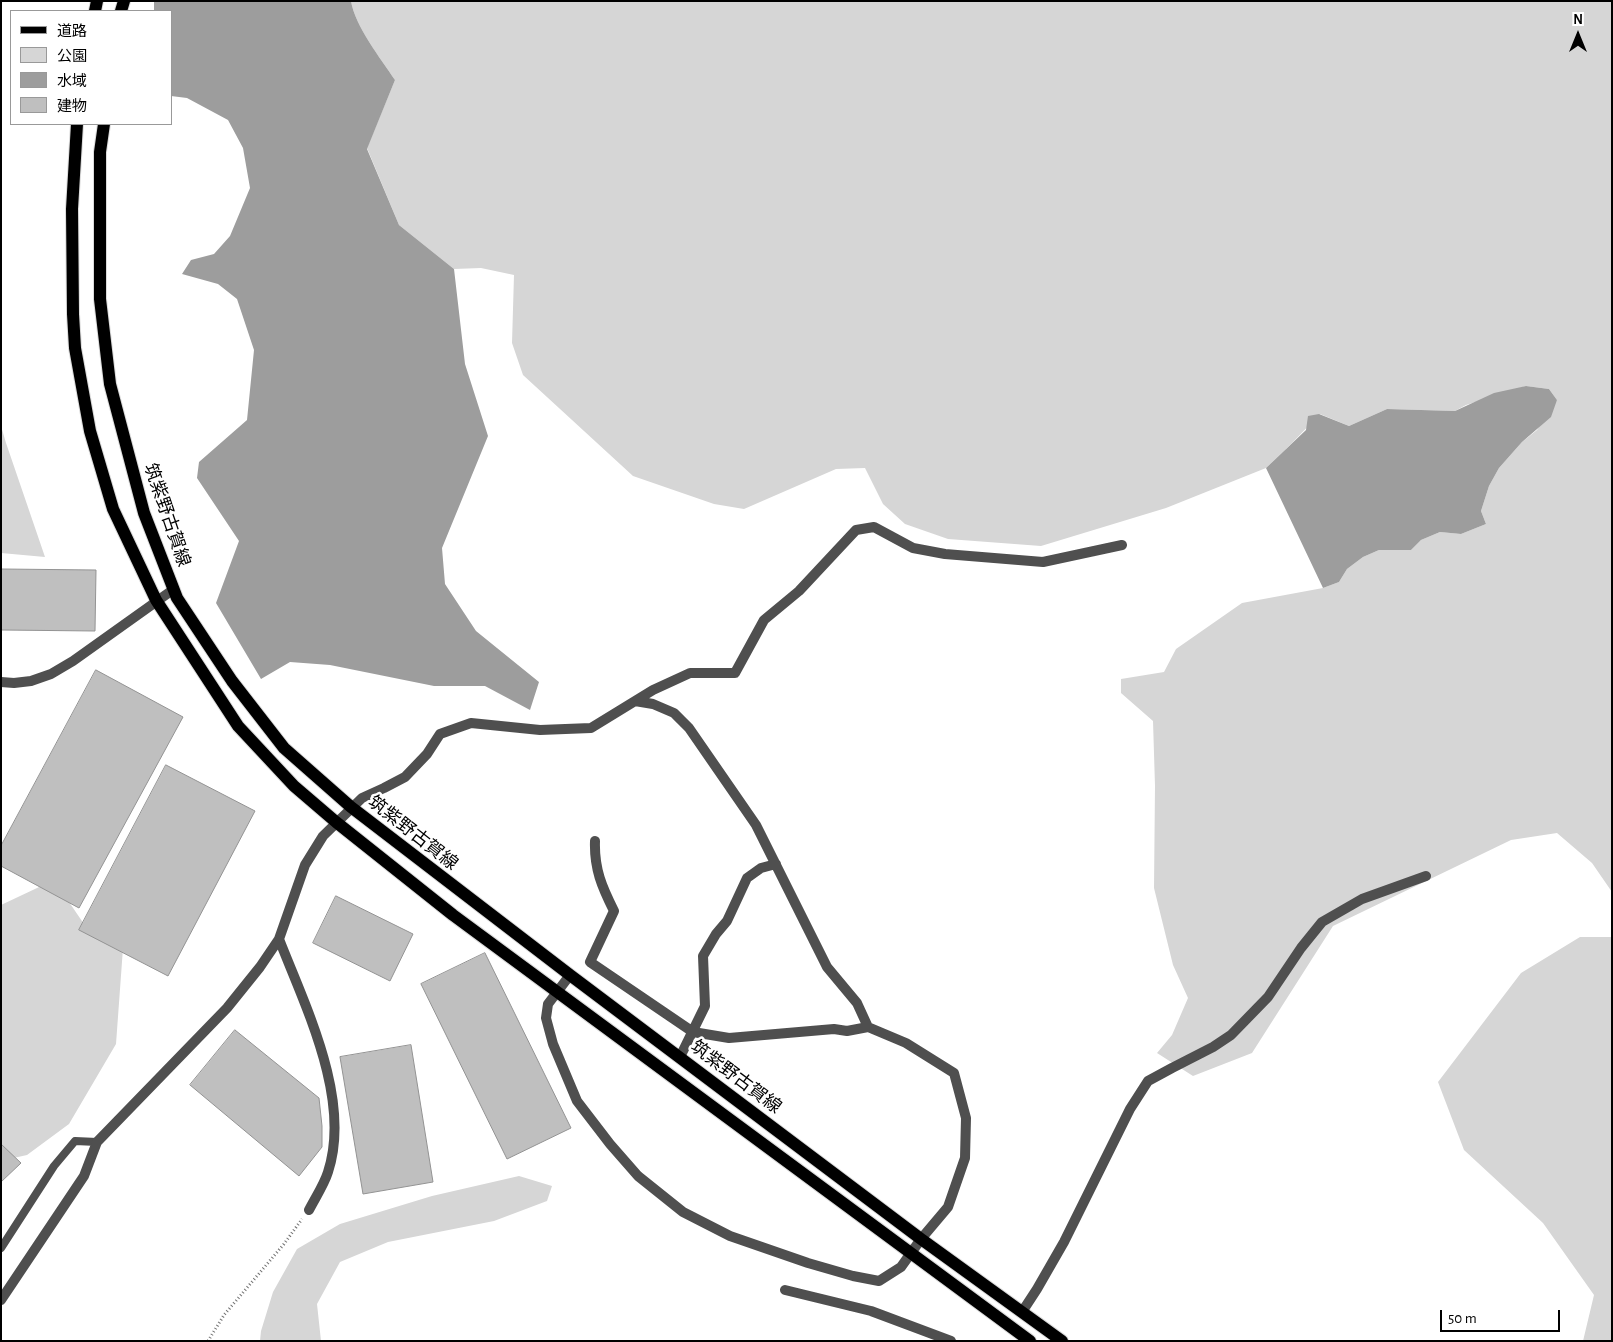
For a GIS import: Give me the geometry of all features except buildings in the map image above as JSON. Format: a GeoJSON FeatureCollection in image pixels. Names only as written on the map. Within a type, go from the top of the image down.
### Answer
{"type":"FeatureCollection","features":[{"type":"Feature","properties":{"kind":"main road"},"geometry":{"type":"LineString","coordinates":[[77,125],[72,209],[73,314],[75,348],[90,431],[113,509],[156,600],[238,726],[294,786],[453,915],[1030,1341]]}},
{"type":"Feature","properties":{"kind":"main road","name":"筑紫野古賀線"},"geometry":{"type":"LineString","coordinates":[[104,125],[100,152],[100,299],[110,384],[144,513],[177,598],[232,681],[284,748],[351,807],[570,975],[921,1239],[1062,1341]]}},
{"type":"Feature","properties":{"kind":"street"},"geometry":{"type":"LineString","coordinates":[[1,1300],[84,1176],[97,1142],[227,1008],[260,967],[279,939],[305,865],[323,836],[362,798],[405,777],[427,754],[440,734],[471,723],[540,730],[590,728],[653,690],[690,673],[735,673],[764,620],[799,590],[856,530],[874,527],[913,548],[946,554],[1043,562],[1122,545]]}},
{"type":"Feature","properties":{"kind":"street"},"geometry":{"type":"LineString","coordinates":[[1,682],[32,681],[51,674],[73,661],[174,589]]}},
{"type":"Feature","properties":{"kind":"street"},"geometry":{"type":"LineString","coordinates":[[635,701],[653,704],[674,713],[688,728],[756,825],[827,967],[857,1003],[868,1027]]}},
{"type":"Feature","properties":{"kind":"street"},"geometry":{"type":"LineString","coordinates":[[570,975],[548,1004],[546,1018],[553,1044],[577,1101],[610,1144],[638,1176],[683,1212],[730,1236],[808,1263],[853,1276],[879,1281],[901,1267],[921,1239],[948,1207],[965,1158],[966,1118],[954,1073],[906,1043],[868,1027],[729,1038],[693,1032],[590,962],[614,911],[601,884],[594,857],[595,841]]}},
{"type":"Feature","properties":{"kind":"street"},"geometry":{"type":"LineString","coordinates":[[680,1057],[705,1006],[703,956],[716,934],[727,921],[747,878],[761,868],[776,864]]}},
{"type":"Feature","properties":{"kind":"street"},"geometry":{"type":"LineString","coordinates":[[1022,1312],[1064,1242],[1130,1109],[1148,1081],[1213,1047],[1231,1034],[1268,997],[1301,948],[1322,922],[1362,899],[1426,876]]}},
{"type":"Feature","properties":{"kind":"street"},"geometry":{"type":"LineString","coordinates":[[279,939],[315,1030],[331,1086],[334,1126],[333,1146],[328,1172],[309,1210]]}},
{"type":"Feature","properties":{"kind":"street"},"geometry":{"type":"LineString","coordinates":[[785,1290],[871,1310],[951,1341]]}},
{"type":"Feature","properties":{"kind":"lane"},"geometry":{"type":"LineString","coordinates":[[1,1248],[54,1166],[75,1141],[97,1142]]}},
{"type":"Feature","properties":{"kind":"path"},"geometry":{"type":"LineString","coordinates":[[208,1341],[224,1315],[284,1244],[309,1210]]}},
{"type":"Feature","properties":{"kind":"green space"},"geometry":{"type":"Polygon","coordinates":[[[351,1],[1612,1],[1612,892],[1592,863],[1557,833],[1511,840],[1333,926],[1252,1053],[1193,1076],[1157,1053],[1172,1035],[1188,998],[1173,965],[1154,888],[1155,786],[1153,721],[1121,693],[1121,679],[1164,672],[1176,649],[1242,603],[1323,588],[1339,582],[1347,569],[1363,557],[1379,550],[1411,550],[1421,540],[1440,532],[1461,534],[1486,524],[1481,511],[1489,486],[1499,468],[1522,442],[1537,430],[1557,400],[1549,389],[1526,386],[1466,405],[1455,411],[1387,409],[1349,426],[1320,414],[1266,468],[1166,508],[1041,546],[948,539],[905,524],[883,504],[865,468],[836,469],[744,509],[714,504],[633,476],[523,375],[512,343],[514,275],[481,268],[454,269],[399,225],[367,148],[395,80],[363,31],[353,11],[351,1]]]}},
{"type":"Feature","properties":{"kind":"green space"},"geometry":{"type":"Polygon","coordinates":[[[1,426],[6,443],[45,557],[1,553],[1,426]]]}},
{"type":"Feature","properties":{"kind":"green space"},"geometry":{"type":"Polygon","coordinates":[[[54,880],[86,927],[123,948],[116,1044],[69,1124],[27,1155],[1,1159],[1,905],[54,880]]]}},
{"type":"Feature","properties":{"kind":"green space"},"geometry":{"type":"Polygon","coordinates":[[[1580,937],[1612,937],[1612,1341],[1583,1341],[1594,1295],[1543,1223],[1464,1150],[1438,1082],[1521,973],[1580,937]]]}},
{"type":"Feature","properties":{"kind":"green space"},"geometry":{"type":"Polygon","coordinates":[[[519,1176],[552,1186],[547,1201],[494,1221],[388,1242],[340,1262],[317,1304],[321,1341],[260,1341],[261,1331],[273,1292],[297,1249],[340,1224],[432,1196],[519,1176]]]}},
{"type":"Feature","properties":{"kind":"water"},"geometry":{"type":"Polygon","coordinates":[[[154,1],[351,1],[353,11],[363,31],[395,80],[367,149],[399,225],[454,269],[465,364],[488,436],[442,548],[445,584],[476,631],[539,682],[530,710],[485,686],[434,686],[330,665],[290,662],[261,679],[216,603],[239,541],[197,478],[199,462],[247,420],[254,350],[237,299],[218,284],[182,274],[191,260],[214,254],[230,236],[250,188],[243,148],[228,120],[187,98],[172,96],[172,10],[154,10],[154,1]]]}},
{"type":"Feature","properties":{"kind":"water"},"geometry":{"type":"Polygon","coordinates":[[[1526,386],[1549,389],[1557,400],[1551,417],[1522,442],[1499,468],[1489,486],[1481,511],[1486,524],[1461,534],[1440,532],[1421,540],[1411,550],[1379,550],[1363,557],[1347,569],[1339,582],[1323,588],[1266,468],[1306,430],[1308,416],[1319,414],[1349,426],[1387,409],[1455,411],[1494,393],[1526,386]]]}}]}
